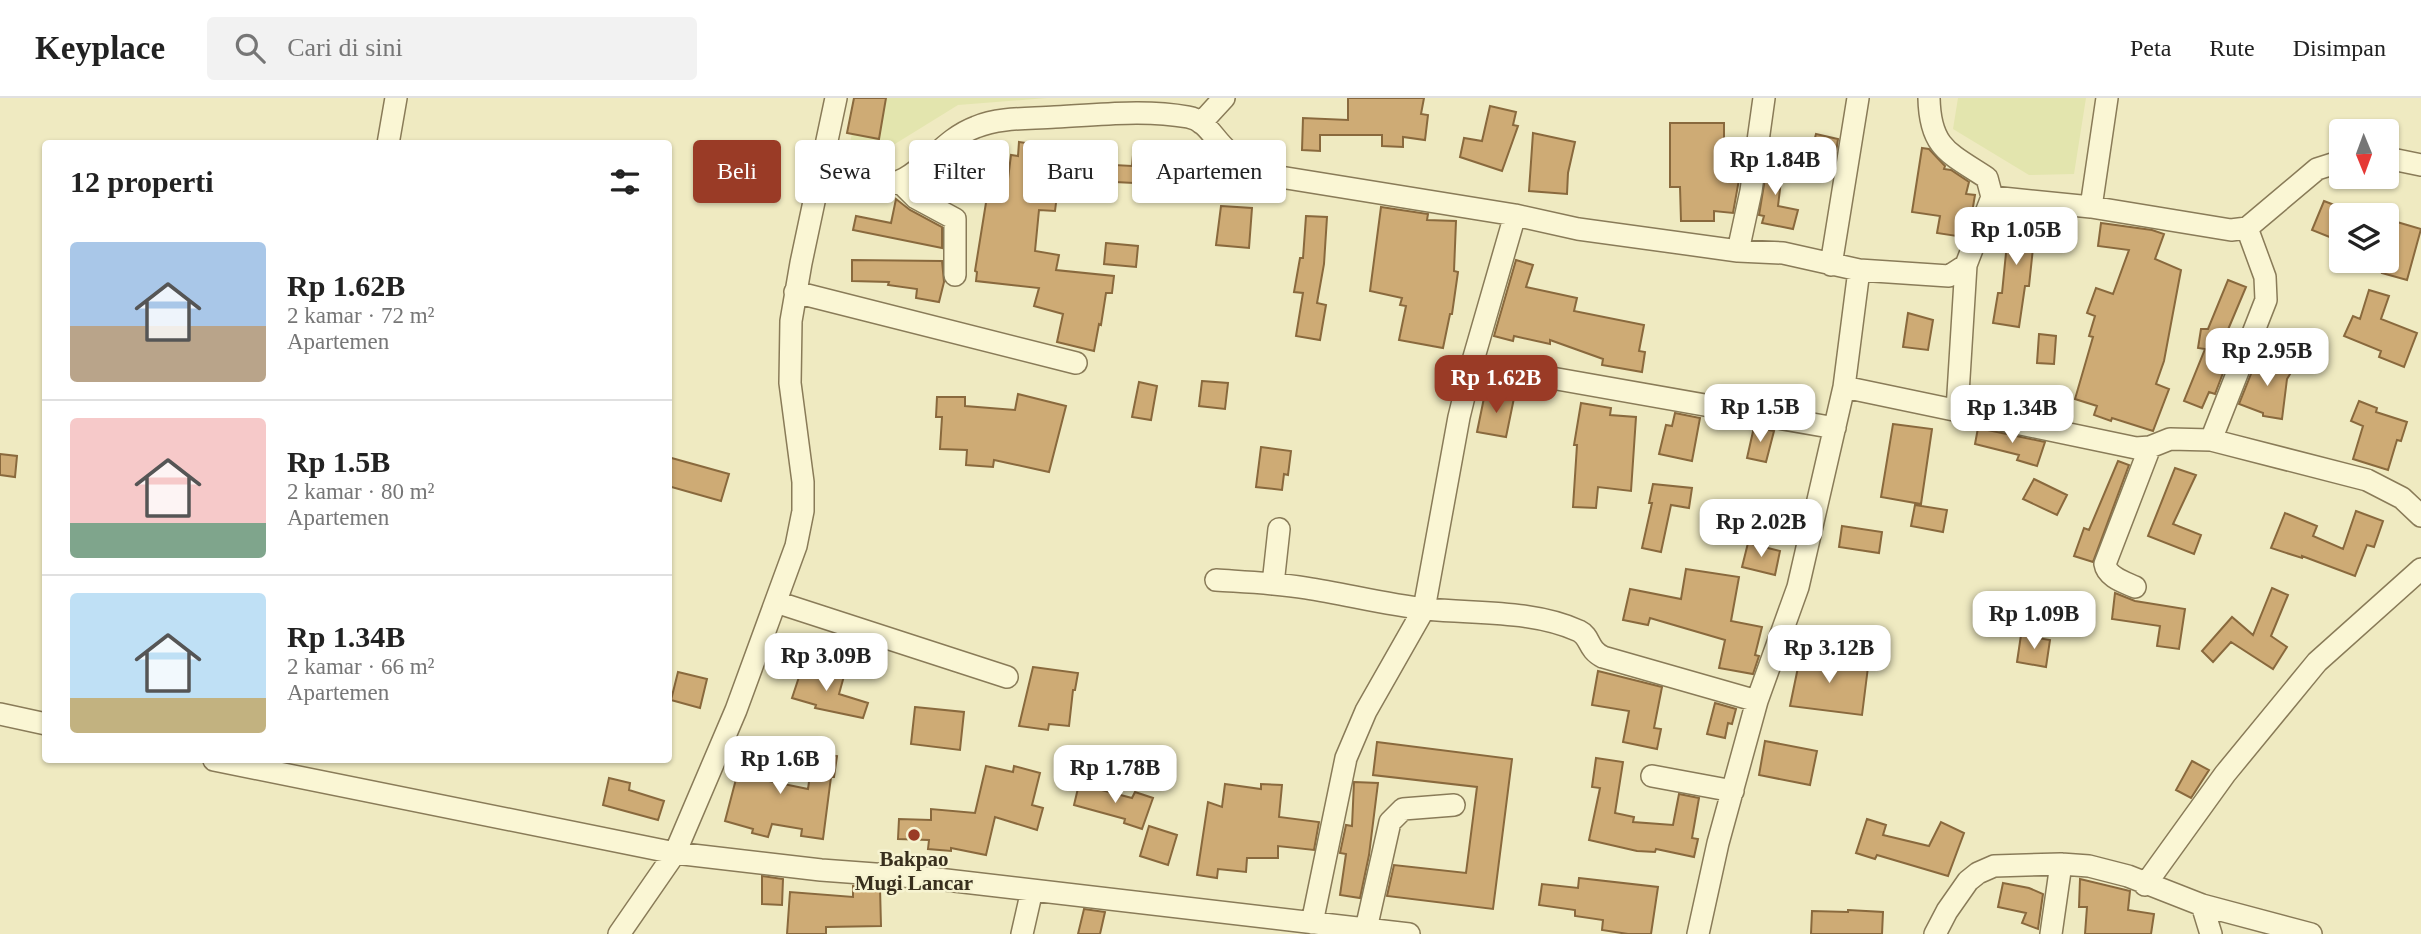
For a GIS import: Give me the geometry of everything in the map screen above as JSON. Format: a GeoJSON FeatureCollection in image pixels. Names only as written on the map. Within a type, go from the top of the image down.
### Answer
{"type":"FeatureCollection","features":[{"type":"Feature","properties":{"kind":"street"},"geometry":{"type":"LineString","coordinates":[[389,140],[396,98]]}},
{"type":"Feature","properties":{"kind":"street"},"geometry":{"type":"LineString","coordinates":[[828,140],[836,98]]}},
{"type":"Feature","properties":{"kind":"street"},"geometry":{"type":"LineString","coordinates":[[1201,122],[1224,98]]}},
{"type":"Feature","properties":{"kind":"street"},"geometry":{"type":"LineString","coordinates":[[1738,251],[1751,191],[1764,98]]}},
{"type":"Feature","properties":{"kind":"street"},"geometry":{"type":"LineString","coordinates":[[1831,265],[1858,98]]}},
{"type":"Feature","properties":{"kind":"street"},"geometry":{"type":"LineString","coordinates":[[1929,98],[1933,130],[1942,148],[1987,178],[1992,197],[1966,265],[1957,410]]}},
{"type":"Feature","properties":{"kind":"street"},"geometry":{"type":"LineString","coordinates":[[2091,207],[2107,98]]}},
{"type":"Feature","properties":{"kind":"street"},"geometry":{"type":"LineString","coordinates":[[895,184],[901,183],[962,133],[977,126],[1009,120],[1143,111],[1192,117],[1201,122],[1225,149],[1248,167],[1274,176],[1515,215],[1578,229],[1738,251],[1783,253],[1859,270],[1949,276],[1966,265]]}},
{"type":"Feature","properties":{"kind":"street"},"geometry":{"type":"LineString","coordinates":[[2399,160],[2421,165]]}},
{"type":"Feature","properties":{"kind":"street"},"geometry":{"type":"LineString","coordinates":[[1992,197],[2091,207],[2231,230],[2247,228],[2317,169],[2329,165]]}},
{"type":"Feature","properties":{"kind":"street"},"geometry":{"type":"LineString","coordinates":[[901,183],[916,198],[955,219],[955,275]]}},
{"type":"Feature","properties":{"kind":"street"},"geometry":{"type":"LineString","coordinates":[[621,933],[675,853],[736,710],[796,546],[803,511],[803,482],[790,383],[791,321],[815,203]]}},
{"type":"Feature","properties":{"kind":"street"},"geometry":{"type":"LineString","coordinates":[[1312,923],[1346,758],[1366,711],[1424,609],[1472,364],[1515,215]]}},
{"type":"Feature","properties":{"kind":"street"},"geometry":{"type":"LineString","coordinates":[[2211,440],[2266,300],[2265,277],[2247,228]]}},
{"type":"Feature","properties":{"kind":"street"},"geometry":{"type":"LineString","coordinates":[[1698,934],[1718,843],[1757,701],[1798,587],[1844,387],[1859,270]]}},
{"type":"Feature","properties":{"kind":"street"},"geometry":{"type":"LineString","coordinates":[[795,292],[1076,363]]}},
{"type":"Feature","properties":{"kind":"street"},"geometry":{"type":"LineString","coordinates":[[1472,364],[1835,428]]}},
{"type":"Feature","properties":{"kind":"street"},"geometry":{"type":"LineString","coordinates":[[1844,387],[2136,448],[2150,447],[2170,439],[2211,440],[2367,480],[2402,498],[2421,516]]}},
{"type":"Feature","properties":{"kind":"street"},"geometry":{"type":"LineString","coordinates":[[2135,587],[2111,575],[2105,564],[2150,447]]}},
{"type":"Feature","properties":{"kind":"street"},"geometry":{"type":"LineString","coordinates":[[1273,584],[1279,529]]}},
{"type":"Feature","properties":{"kind":"street"},"geometry":{"type":"LineString","coordinates":[[2145,885],[2225,774],[2317,662],[2421,569]]}},
{"type":"Feature","properties":{"kind":"street"},"geometry":{"type":"LineString","coordinates":[[1216,580],[1304,587],[1424,609],[1514,615],[1561,625],[1581,632],[1586,636],[1590,648],[1603,657],[1757,701]]}},
{"type":"Feature","properties":{"kind":"street"},"geometry":{"type":"LineString","coordinates":[[776,602],[1007,677]]}},
{"type":"Feature","properties":{"kind":"street"},"geometry":{"type":"LineString","coordinates":[[0,714],[42,723]]}},
{"type":"Feature","properties":{"kind":"street"},"geometry":{"type":"LineString","coordinates":[[245,763],[266,765],[675,853],[821,870],[929,878],[1409,934]]}},
{"type":"Feature","properties":{"kind":"street"},"geometry":{"type":"LineString","coordinates":[[1652,776],[1733,791]]}},
{"type":"Feature","properties":{"kind":"street"},"geometry":{"type":"LineString","coordinates":[[1366,929],[1390,822],[1403,810],[1454,805]]}},
{"type":"Feature","properties":{"kind":"street"},"geometry":{"type":"LineString","coordinates":[[2051,934],[2061,864]]}},
{"type":"Feature","properties":{"kind":"street"},"geometry":{"type":"LineString","coordinates":[[1935,934],[1961,891],[1978,873],[1994,866],[2061,864],[2089,866],[2128,876],[2145,885],[2202,905],[2311,934]]}},
{"type":"Feature","properties":{"kind":"street"},"geometry":{"type":"LineString","coordinates":[[1022,934],[1032,890]]}},
{"type":"Feature","properties":{"kind":"street"},"geometry":{"type":"LineString","coordinates":[[2202,905],[2211,934]]}},
{"type":"Feature","properties":{"kind":"green space"},"geometry":{"type":"Polygon","coordinates":[[[859,98],[1047,98],[958,105],[895,144],[895,140],[851,140],[859,98]]]}},
{"type":"Feature","properties":{"kind":"green space"},"geometry":{"type":"Polygon","coordinates":[[[1958,98],[2086,98],[2074,174],[2029,175],[1953,129],[1958,98]]]}},
{"type":"Feature","properties":{"kind":"building"},"geometry":{"type":"Polygon","coordinates":[[[854,98],[886,98],[879,139],[847,133],[854,98]]]}},
{"type":"Feature","properties":{"kind":"building"},"geometry":{"type":"Polygon","coordinates":[[[1348,98],[1424,98],[1421,114],[1428,115],[1425,140],[1403,137],[1403,147],[1382,146],[1382,135],[1320,135],[1320,151],[1302,150],[1303,118],[1348,120],[1348,98]]]}},
{"type":"Feature","properties":{"kind":"building"},"geometry":{"type":"Polygon","coordinates":[[[1490,106],[1516,112],[1513,125],[1518,126],[1502,171],[1460,157],[1464,138],[1482,141],[1490,106]]]}},
{"type":"Feature","properties":{"kind":"building"},"geometry":{"type":"Polygon","coordinates":[[[1670,123],[1724,123],[1724,173],[1740,174],[1733,213],[1714,211],[1714,221],[1681,221],[1680,187],[1670,187],[1670,123]]]}},
{"type":"Feature","properties":{"kind":"building"},"geometry":{"type":"Polygon","coordinates":[[[1533,133],[1575,142],[1568,173],[1567,194],[1529,191],[1533,133]]]}},
{"type":"Feature","properties":{"kind":"building"},"geometry":{"type":"Polygon","coordinates":[[[1816,134],[1838,139],[1833,173],[1807,167],[1816,134]]]}},
{"type":"Feature","properties":{"kind":"building"},"geometry":{"type":"Polygon","coordinates":[[[1019,142],[1023,143],[1023,203],[1056,203],[1055,211],[1039,210],[1035,251],[1059,255],[1056,270],[1114,276],[1112,293],[1106,293],[1094,351],[1057,342],[1063,314],[1034,306],[1039,288],[976,281],[975,271],[986,203],[1009,203],[1011,155],[1018,156],[1019,142]]]}},
{"type":"Feature","properties":{"kind":"building"},"geometry":{"type":"Polygon","coordinates":[[[1922,148],[1929,149],[1945,166],[1944,169],[1951,170],[1969,182],[1966,194],[1975,195],[1963,237],[1937,233],[1940,216],[1912,212],[1922,148]]]}},
{"type":"Feature","properties":{"kind":"building"},"geometry":{"type":"Polygon","coordinates":[[[1769,154],[1784,156],[1778,206],[1798,210],[1793,229],[1762,223],[1764,216],[1759,215],[1769,154]]]}},
{"type":"Feature","properties":{"kind":"building"},"geometry":{"type":"Polygon","coordinates":[[[1118,165],[1132,166],[1132,183],[1118,182],[1118,165]]]}},
{"type":"Feature","properties":{"kind":"building"},"geometry":{"type":"Polygon","coordinates":[[[896,199],[910,210],[942,227],[942,248],[853,230],[856,216],[891,223],[896,199]]]}},
{"type":"Feature","properties":{"kind":"building"},"geometry":{"type":"Polygon","coordinates":[[[2324,201],[2329,203],[2329,237],[2312,230],[2324,201]]]}},
{"type":"Feature","properties":{"kind":"building"},"geometry":{"type":"Polygon","coordinates":[[[1221,206],[1252,208],[1249,248],[1216,245],[1221,206]]]}},
{"type":"Feature","properties":{"kind":"building"},"geometry":{"type":"Polygon","coordinates":[[[1381,207],[1428,214],[1427,220],[1456,221],[1454,271],[1458,272],[1452,314],[1443,348],[1399,340],[1406,306],[1400,305],[1402,298],[1370,291],[1381,207]]]}},
{"type":"Feature","properties":{"kind":"building"},"geometry":{"type":"Polygon","coordinates":[[[1306,216],[1327,217],[1324,264],[1317,303],[1326,305],[1320,340],[1296,336],[1303,293],[1294,292],[1300,258],[1303,258],[1306,216]]]}},
{"type":"Feature","properties":{"kind":"building"},"geometry":{"type":"Polygon","coordinates":[[[2002,217],[2042,220],[2039,249],[2033,248],[2029,286],[2025,286],[2019,327],[1993,323],[1998,293],[2002,293],[2007,243],[1999,242],[2002,217]]]}},
{"type":"Feature","properties":{"kind":"building"},"geometry":{"type":"Polygon","coordinates":[[[2101,223],[2164,234],[2155,259],[2181,270],[2164,361],[2156,384],[2169,389],[2153,431],[2094,415],[2097,406],[2075,399],[2093,337],[2089,336],[2095,316],[2087,313],[2096,288],[2113,294],[2129,250],[2098,246],[2101,223]]]}},
{"type":"Feature","properties":{"kind":"building"},"geometry":{"type":"Polygon","coordinates":[[[2399,223],[2421,229],[2407,280],[2382,273],[2399,273],[2399,223]]]}},
{"type":"Feature","properties":{"kind":"building"},"geometry":{"type":"Polygon","coordinates":[[[1106,243],[1138,246],[1136,267],[1104,264],[1106,243]]]}},
{"type":"Feature","properties":{"kind":"building"},"geometry":{"type":"Polygon","coordinates":[[[852,260],[942,261],[944,282],[939,302],[916,298],[917,289],[888,285],[889,282],[852,281],[852,260]]]}},
{"type":"Feature","properties":{"kind":"building"},"geometry":{"type":"Polygon","coordinates":[[[1516,260],[1533,265],[1526,287],[1577,298],[1574,311],[1644,325],[1639,351],[1645,352],[1642,372],[1602,365],[1603,359],[1550,340],[1550,344],[1514,336],[1513,341],[1494,336],[1516,260]]]}},
{"type":"Feature","properties":{"kind":"building"},"geometry":{"type":"Polygon","coordinates":[[[2228,280],[2246,287],[2227,332],[2236,333],[2234,344],[2215,394],[2209,392],[2202,408],[2184,401],[2205,349],[2198,348],[2201,329],[2208,329],[2228,280]]]}},
{"type":"Feature","properties":{"kind":"building"},"geometry":{"type":"Polygon","coordinates":[[[2369,290],[2389,296],[2381,319],[2417,333],[2404,367],[2379,357],[2381,351],[2344,336],[2353,316],[2360,319],[2369,290]]]}},
{"type":"Feature","properties":{"kind":"building"},"geometry":{"type":"Polygon","coordinates":[[[1908,313],[1933,320],[1928,350],[1903,347],[1908,313]]]}},
{"type":"Feature","properties":{"kind":"building"},"geometry":{"type":"Polygon","coordinates":[[[2039,334],[2056,336],[2054,364],[2037,363],[2039,334]]]}},
{"type":"Feature","properties":{"kind":"building"},"geometry":{"type":"Polygon","coordinates":[[[2259,354],[2292,371],[2287,379],[2282,419],[2263,416],[2263,413],[2239,404],[2259,354]]]}},
{"type":"Feature","properties":{"kind":"building"},"geometry":{"type":"Polygon","coordinates":[[[1202,381],[1228,383],[1225,409],[1199,406],[1202,381]]]}},
{"type":"Feature","properties":{"kind":"building"},"geometry":{"type":"Polygon","coordinates":[[[1139,382],[1157,386],[1151,420],[1132,417],[1139,382]]]}},
{"type":"Feature","properties":{"kind":"building"},"geometry":{"type":"Polygon","coordinates":[[[1485,393],[1514,398],[1506,437],[1477,432],[1485,393]]]}},
{"type":"Feature","properties":{"kind":"building"},"geometry":{"type":"Polygon","coordinates":[[[1018,394],[1066,406],[1049,472],[994,460],[993,467],[966,465],[967,450],[940,449],[942,417],[936,417],[937,397],[965,397],[965,406],[1015,410],[1018,394]]]}},
{"type":"Feature","properties":{"kind":"building"},"geometry":{"type":"Polygon","coordinates":[[[2359,401],[2377,408],[2376,412],[2407,422],[2401,441],[2397,440],[2388,470],[2353,459],[2363,426],[2351,421],[2359,401]]]}},
{"type":"Feature","properties":{"kind":"building"},"geometry":{"type":"Polygon","coordinates":[[[1581,403],[1611,408],[1610,415],[1636,417],[1631,491],[1598,487],[1596,508],[1573,507],[1577,445],[1574,445],[1581,403]]]}},
{"type":"Feature","properties":{"kind":"building"},"geometry":{"type":"Polygon","coordinates":[[[1675,413],[1700,418],[1692,461],[1659,454],[1666,425],[1672,426],[1675,413]]]}},
{"type":"Feature","properties":{"kind":"building"},"geometry":{"type":"Polygon","coordinates":[[[1893,424],[1932,429],[1921,504],[1881,497],[1893,424]]]}},
{"type":"Feature","properties":{"kind":"building"},"geometry":{"type":"Polygon","coordinates":[[[1754,427],[1774,431],[1766,462],[1747,458],[1754,427]]]}},
{"type":"Feature","properties":{"kind":"building"},"geometry":{"type":"Polygon","coordinates":[[[1978,428],[2045,442],[2037,466],[2017,460],[2019,455],[1975,444],[1978,428]]]}},
{"type":"Feature","properties":{"kind":"building"},"geometry":{"type":"Polygon","coordinates":[[[1261,447],[1291,451],[1288,475],[1284,474],[1282,490],[1256,487],[1261,447]]]}},
{"type":"Feature","properties":{"kind":"building"},"geometry":{"type":"Polygon","coordinates":[[[0,454],[17,456],[15,477],[0,475],[0,454]]]}},
{"type":"Feature","properties":{"kind":"building"},"geometry":{"type":"Polygon","coordinates":[[[672,458],[729,474],[721,501],[672,487],[672,458]]]}},
{"type":"Feature","properties":{"kind":"building"},"geometry":{"type":"Polygon","coordinates":[[[2118,461],[2129,465],[2093,562],[2074,556],[2084,528],[2089,530],[2118,461]]]}},
{"type":"Feature","properties":{"kind":"building"},"geometry":{"type":"Polygon","coordinates":[[[2175,468],[2196,475],[2173,524],[2201,535],[2194,554],[2148,536],[2175,468]]]}},
{"type":"Feature","properties":{"kind":"building"},"geometry":{"type":"Polygon","coordinates":[[[2034,479],[2067,495],[2057,515],[2023,499],[2034,479]]]}},
{"type":"Feature","properties":{"kind":"building"},"geometry":{"type":"Polygon","coordinates":[[[1653,484],[1692,488],[1689,508],[1671,505],[1661,552],[1642,548],[1652,503],[1649,503],[1653,484]]]}},
{"type":"Feature","properties":{"kind":"building"},"geometry":{"type":"Polygon","coordinates":[[[1915,505],[1947,510],[1943,532],[1911,526],[1915,505]]]}},
{"type":"Feature","properties":{"kind":"building"},"geometry":{"type":"Polygon","coordinates":[[[2356,511],[2383,521],[2374,547],[2367,545],[2355,576],[2302,556],[2271,548],[2285,513],[2317,526],[2313,536],[2343,549],[2356,511]]]}},
{"type":"Feature","properties":{"kind":"building"},"geometry":{"type":"Polygon","coordinates":[[[1842,526],[1882,532],[1879,553],[1839,547],[1842,526]]]}},
{"type":"Feature","properties":{"kind":"building"},"geometry":{"type":"Polygon","coordinates":[[[1748,543],[1780,551],[1775,575],[1742,567],[1748,543]]]}},
{"type":"Feature","properties":{"kind":"building"},"geometry":{"type":"Polygon","coordinates":[[[1686,569],[1739,577],[1731,621],[1762,627],[1755,655],[1759,656],[1753,674],[1719,668],[1725,640],[1650,618],[1648,625],[1623,620],[1630,589],[1681,599],[1686,569]]]}},
{"type":"Feature","properties":{"kind":"building"},"geometry":{"type":"Polygon","coordinates":[[[2272,588],[2288,595],[2271,636],[2287,647],[2273,669],[2231,642],[2213,662],[2202,651],[2232,617],[2253,635],[2272,588]]]}},
{"type":"Feature","properties":{"kind":"building"},"geometry":{"type":"Polygon","coordinates":[[[2115,593],[2135,601],[2185,609],[2179,649],[2157,646],[2160,626],[2112,619],[2115,593]]]}},
{"type":"Feature","properties":{"kind":"building"},"geometry":{"type":"Polygon","coordinates":[[[2021,635],[2050,640],[2046,667],[2017,662],[2021,635]]]}},
{"type":"Feature","properties":{"kind":"building"},"geometry":{"type":"Polygon","coordinates":[[[1802,648],[1828,654],[1827,663],[1868,667],[1862,715],[1790,706],[1802,648]]]}},
{"type":"Feature","properties":{"kind":"building"},"geometry":{"type":"Polygon","coordinates":[[[803,665],[844,676],[839,694],[868,703],[863,718],[815,708],[816,705],[792,698],[803,665]]]}},
{"type":"Feature","properties":{"kind":"building"},"geometry":{"type":"Polygon","coordinates":[[[1033,667],[1078,673],[1069,726],[1049,724],[1048,730],[1019,726],[1033,667]]]}},
{"type":"Feature","properties":{"kind":"building"},"geometry":{"type":"Polygon","coordinates":[[[1598,671],[1662,687],[1654,728],[1661,729],[1657,749],[1623,742],[1629,711],[1592,705],[1598,671]]]}},
{"type":"Feature","properties":{"kind":"building"},"geometry":{"type":"Polygon","coordinates":[[[678,672],[707,679],[700,708],[672,700],[678,672]]]}},
{"type":"Feature","properties":{"kind":"building"},"geometry":{"type":"Polygon","coordinates":[[[1715,703],[1736,709],[1732,724],[1728,723],[1725,738],[1707,734],[1715,703]]]}},
{"type":"Feature","properties":{"kind":"building"},"geometry":{"type":"Polygon","coordinates":[[[915,707],[964,712],[960,750],[911,744],[915,707]]]}},
{"type":"Feature","properties":{"kind":"building"},"geometry":{"type":"Polygon","coordinates":[[[746,741],[771,747],[764,780],[808,789],[813,753],[837,756],[834,777],[831,777],[823,839],[801,836],[802,829],[772,824],[768,837],[752,833],[753,829],[725,821],[746,741]]]}},
{"type":"Feature","properties":{"kind":"building"},"geometry":{"type":"Polygon","coordinates":[[[1765,741],[1817,751],[1810,785],[1759,775],[1765,741]]]}},
{"type":"Feature","properties":{"kind":"building"},"geometry":{"type":"Polygon","coordinates":[[[1377,742],[1512,759],[1493,909],[1387,896],[1394,865],[1466,873],[1477,787],[1373,775],[1377,742]]]}},
{"type":"Feature","properties":{"kind":"building"},"geometry":{"type":"Polygon","coordinates":[[[1596,758],[1623,762],[1615,813],[1634,817],[1633,822],[1673,825],[1679,794],[1699,798],[1692,838],[1698,839],[1694,857],[1656,849],[1655,852],[1637,851],[1589,840],[1600,788],[1592,787],[1596,758]]]}},
{"type":"Feature","properties":{"kind":"building"},"geometry":{"type":"Polygon","coordinates":[[[2192,761],[2209,770],[2191,798],[2176,790],[2192,761]]]}},
{"type":"Feature","properties":{"kind":"building"},"geometry":{"type":"Polygon","coordinates":[[[986,766],[1013,772],[1014,766],[1040,773],[1032,805],[1043,808],[1037,830],[995,817],[986,855],[951,848],[951,851],[928,849],[929,840],[898,839],[899,819],[931,820],[931,809],[975,813],[986,766]]]}},
{"type":"Feature","properties":{"kind":"building"},"geometry":{"type":"Polygon","coordinates":[[[609,778],[630,783],[629,790],[664,801],[658,820],[603,805],[609,778]]]}},
{"type":"Feature","properties":{"kind":"building"},"geometry":{"type":"Polygon","coordinates":[[[1354,782],[1378,783],[1369,855],[1360,898],[1340,895],[1346,854],[1340,853],[1346,825],[1352,826],[1354,782]]]}},
{"type":"Feature","properties":{"kind":"building"},"geometry":{"type":"Polygon","coordinates":[[[1079,784],[1132,798],[1135,792],[1153,798],[1142,829],[1124,823],[1125,819],[1074,805],[1079,784]]]}},
{"type":"Feature","properties":{"kind":"building"},"geometry":{"type":"Polygon","coordinates":[[[1225,784],[1261,789],[1261,784],[1282,785],[1279,817],[1319,822],[1314,850],[1278,846],[1278,858],[1247,858],[1246,872],[1218,869],[1217,878],[1197,875],[1208,802],[1222,807],[1225,784]]]}},
{"type":"Feature","properties":{"kind":"building"},"geometry":{"type":"Polygon","coordinates":[[[1867,819],[1886,825],[1883,835],[1929,846],[1941,822],[1964,833],[1948,876],[1877,855],[1875,859],[1856,853],[1867,819]]]}},
{"type":"Feature","properties":{"kind":"building"},"geometry":{"type":"Polygon","coordinates":[[[1149,826],[1177,835],[1168,865],[1140,856],[1149,826]]]}},
{"type":"Feature","properties":{"kind":"building"},"geometry":{"type":"Polygon","coordinates":[[[762,876],[783,879],[782,905],[762,904],[762,876]]]}},
{"type":"Feature","properties":{"kind":"building"},"geometry":{"type":"Polygon","coordinates":[[[1579,878],[1658,887],[1651,934],[1602,930],[1603,920],[1575,916],[1575,910],[1539,905],[1542,884],[1578,888],[1579,878]]]}},
{"type":"Feature","properties":{"kind":"building"},"geometry":{"type":"Polygon","coordinates":[[[2080,879],[2130,891],[2128,910],[2154,914],[2151,934],[2085,934],[2087,907],[2079,907],[2080,879]]]}},
{"type":"Feature","properties":{"kind":"building"},"geometry":{"type":"Polygon","coordinates":[[[2003,883],[2043,894],[2038,929],[2022,923],[2026,913],[1998,907],[2003,883]]]}},
{"type":"Feature","properties":{"kind":"building"},"geometry":{"type":"Polygon","coordinates":[[[853,886],[880,888],[881,926],[826,927],[826,934],[787,934],[790,892],[853,897],[853,886]]]}},
{"type":"Feature","properties":{"kind":"building"},"geometry":{"type":"Polygon","coordinates":[[[1084,909],[1105,912],[1100,934],[1078,934],[1084,909]]]}},
{"type":"Feature","properties":{"kind":"building"},"geometry":{"type":"Polygon","coordinates":[[[1812,911],[1883,912],[1882,934],[1811,934],[1812,911]]]}},
{"type":"Feature","properties":{"kind":"place","name":"Bakpao Mugi Lancar"},"geometry":{"type":"Point","coordinates":[914,835]}}]}
